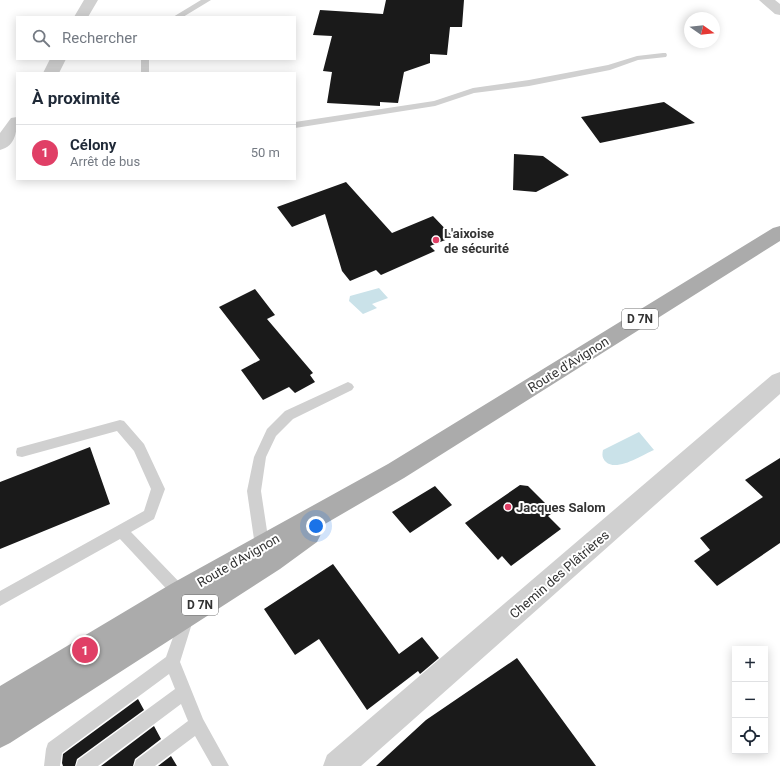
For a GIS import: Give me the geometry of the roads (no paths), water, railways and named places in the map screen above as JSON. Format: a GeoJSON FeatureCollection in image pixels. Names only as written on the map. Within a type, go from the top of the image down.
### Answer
{"type":"FeatureCollection","features":[{"type":"Feature","properties":{"kind":"main road","name":"Route d'Avignon"},"geometry":{"type":"LineString","coordinates":[[0,702],[184,603],[780,232]]}},
{"type":"Feature","properties":{"kind":"main road","name":"Route d'Avignon"},"geometry":{"type":"LineString","coordinates":[[0,732],[184,603]]}},
{"type":"Feature","properties":{"kind":"street"},"geometry":{"type":"LineString","coordinates":[[82,16],[91,0]]}},
{"type":"Feature","properties":{"kind":"street"},"geometry":{"type":"LineString","coordinates":[[766,0],[780,11]]}},
{"type":"Feature","properties":{"kind":"street"},"geometry":{"type":"LineString","coordinates":[[52,72],[58,60]]}},
{"type":"Feature","properties":{"kind":"street"},"geometry":{"type":"LineString","coordinates":[[0,145],[16,123]]}},
{"type":"Feature","properties":{"kind":"street","name":"Chemin des Plâtrières"},"geometry":{"type":"LineString","coordinates":[[338,766],[780,382]]}},
{"type":"Feature","properties":{"kind":"lane"},"geometry":{"type":"LineString","coordinates":[[179,16],[206,0]]}},
{"type":"Feature","properties":{"kind":"lane"},"geometry":{"type":"LineString","coordinates":[[296,125],[434,103],[473,91],[529,83],[610,67],[637,58],[663,55]]}},
{"type":"Feature","properties":{"kind":"lane"},"geometry":{"type":"LineString","coordinates":[[145,60],[145,72]]}},
{"type":"Feature","properties":{"kind":"lane"},"geometry":{"type":"LineString","coordinates":[[266,553],[254,491],[260,457],[271,433],[290,415],[348,387]]}},
{"type":"Feature","properties":{"kind":"lane"},"geometry":{"type":"LineString","coordinates":[[0,599],[149,515],[158,489],[138,448],[120,424],[22,452]]}},
{"type":"Feature","properties":{"kind":"lane"},"geometry":{"type":"LineString","coordinates":[[121,531],[184,603],[172,662],[197,724],[222,766]]}},
{"type":"Feature","properties":{"kind":"lane"},"geometry":{"type":"LineString","coordinates":[[52,766],[54,749],[172,662]]}},
{"type":"Feature","properties":{"kind":"lane"},"geometry":{"type":"LineString","coordinates":[[84,766],[184,692]]}},
{"type":"Feature","properties":{"kind":"lane"},"geometry":{"type":"LineString","coordinates":[[142,766],[197,724]]}},
{"type":"Feature","properties":{"kind":"water"},"geometry":{"type":"Polygon","coordinates":[[[379,288],[388,298],[372,304],[377,308],[363,314],[349,301],[350,296],[379,288]]]}},
{"type":"Feature","properties":{"kind":"water"},"geometry":{"type":"Polygon","coordinates":[[[639,432],[654,450],[623,464],[611,465],[605,461],[602,453],[603,450],[639,432]]]}},
{"type":"Feature","properties":{"kind":"place","name":"L'aixoise de sécurité"},"geometry":{"type":"Point","coordinates":[436,240]}},
{"type":"Feature","properties":{"kind":"place","name":"Jacques Salom"},"geometry":{"type":"Point","coordinates":[508,507]}},
{"type":"Feature","properties":{"kind":"place","name":"Célony"},"geometry":{"type":"Point","coordinates":[85,650]}}]}
